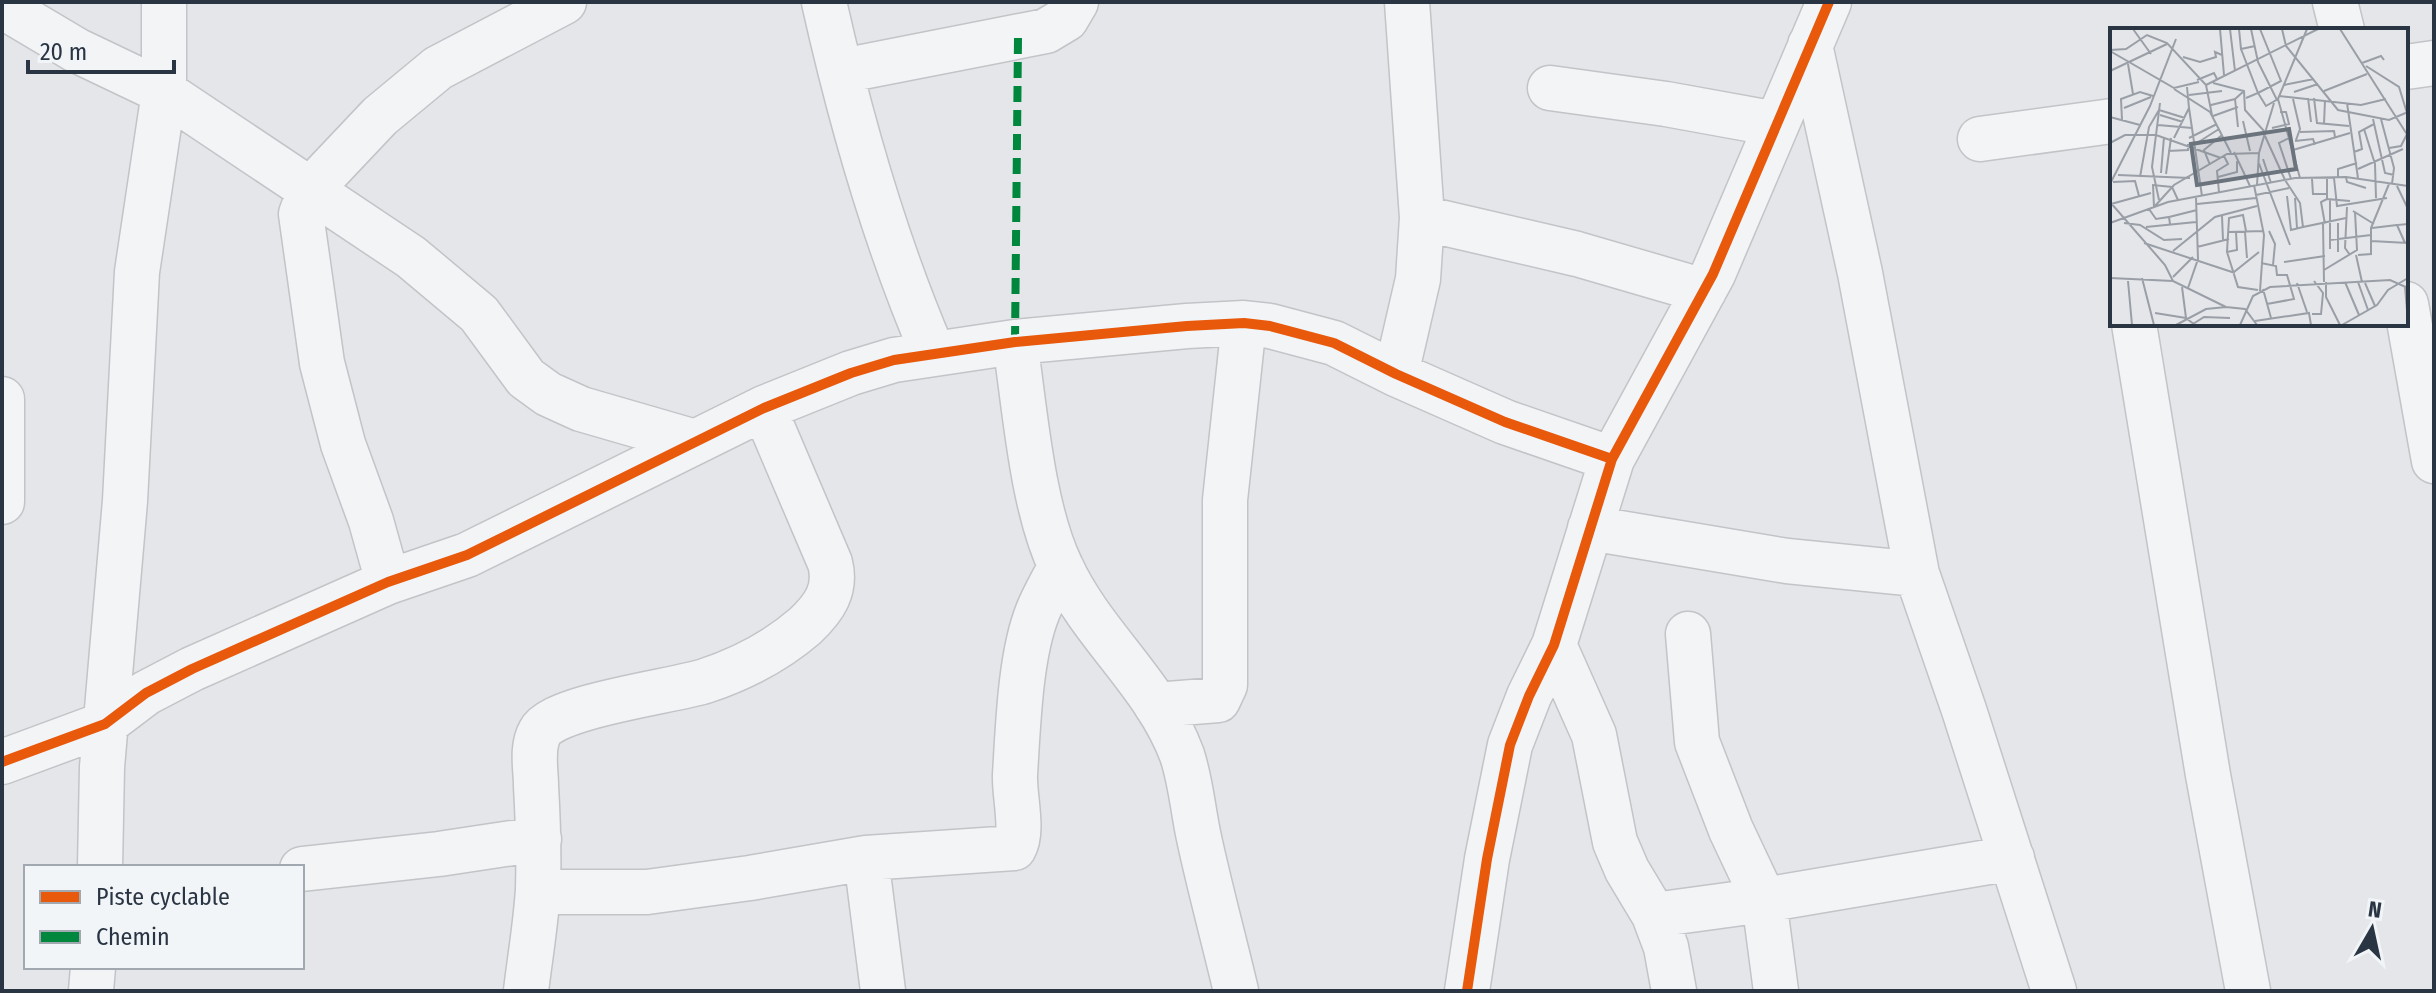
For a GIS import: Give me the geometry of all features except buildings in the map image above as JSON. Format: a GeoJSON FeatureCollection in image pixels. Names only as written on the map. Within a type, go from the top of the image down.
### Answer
{"type":"FeatureCollection","features":[{"type":"Feature","properties":{"kind":"street"},"geometry":{"type":"LineString","coordinates":[[100,865],[105,724],[125,501],[137,272],[164,92],[164,2]]}},
{"type":"Feature","properties":{"kind":"street"},"geometry":{"type":"LineString","coordinates":[[388,582],[371,521],[343,444],[322,363],[301,214],[310,190],[380,116],[438,68],[564,2]]}},
{"type":"Feature","properties":{"kind":"street"},"geometry":{"type":"LineString","coordinates":[[824,2],[876,197],[906,287],[933,353]]}},
{"type":"Feature","properties":{"kind":"street"},"geometry":{"type":"LineString","coordinates":[[842,71],[1046,31],[1066,19],[1076,2]]}},
{"type":"Feature","properties":{"kind":"street"},"geometry":{"type":"LineString","coordinates":[[1396,374],[1418,279],[1422,218],[1407,2]]}},
{"type":"Feature","properties":{"kind":"street"},"geometry":{"type":"LineString","coordinates":[[1467,991],[1487,859],[1510,745],[1554,645],[1612,459],[1704,291],[1829,2]]}},
{"type":"Feature","properties":{"kind":"street"},"geometry":{"type":"LineString","coordinates":[[2335,2],[2342,28]]}},
{"type":"Feature","properties":{"kind":"street"},"geometry":{"type":"LineString","coordinates":[[2,6],[76,50],[164,92],[411,257],[479,314],[526,378],[548,394],[581,409],[695,442]]}},
{"type":"Feature","properties":{"kind":"street"},"geometry":{"type":"LineString","coordinates":[[1810,45],[1860,273],[1917,574],[2054,991]]}},
{"type":"Feature","properties":{"kind":"street"},"geometry":{"type":"LineString","coordinates":[[2408,67],[2434,63]]}},
{"type":"Feature","properties":{"kind":"street"},"geometry":{"type":"LineString","coordinates":[[1550,88],[1666,104],[1776,124]]}},
{"type":"Feature","properties":{"kind":"street"},"geometry":{"type":"LineString","coordinates":[[1980,139],[2110,121]]}},
{"type":"Feature","properties":{"kind":"street"},"geometry":{"type":"LineString","coordinates":[[1422,218],[1577,254],[1704,291]]}},
{"type":"Feature","properties":{"kind":"street"},"geometry":{"type":"LineString","coordinates":[[2408,302],[2434,300]]}},
{"type":"Feature","properties":{"kind":"street"},"geometry":{"type":"LineString","coordinates":[[2408,313],[2434,461]]}},
{"type":"Feature","properties":{"kind":"street"},"geometry":{"type":"LineString","coordinates":[[2,762],[105,724],[146,693],[192,669],[388,582],[467,555],[764,408],[851,373],[894,360],[1015,342],[1187,326],[1244,323],[1270,326],[1334,343],[1505,422],[1612,459]]}},
{"type":"Feature","properties":{"kind":"street"},"geometry":{"type":"LineString","coordinates":[[1156,705],[1220,700],[1225,685],[1225,500],[1244,323]]}},
{"type":"Feature","properties":{"kind":"street"},"geometry":{"type":"LineString","coordinates":[[2134,326],[2208,775],[2248,991]]}},
{"type":"Feature","properties":{"kind":"street"},"geometry":{"type":"LineString","coordinates":[[1015,342],[1040,499],[1060,567],[1156,705],[1182,755],[1236,991]]}},
{"type":"Feature","properties":{"kind":"street"},"geometry":{"type":"LineString","coordinates":[[2,399],[2,502]]}},
{"type":"Feature","properties":{"kind":"street"},"geometry":{"type":"LineString","coordinates":[[526,991],[538,892],[535,747],[540,730],[555,719],[728,673],[787,641],[817,615],[828,598],[833,575],[830,563],[764,408]]}},
{"type":"Feature","properties":{"kind":"street"},"geometry":{"type":"LineString","coordinates":[[1590,528],[1787,561],[1917,574]]}},
{"type":"Feature","properties":{"kind":"street"},"geometry":{"type":"LineString","coordinates":[[538,892],[647,892],[866,858],[1012,849],[1016,846],[1018,822],[1015,780],[1027,656],[1037,612],[1060,567]]}},
{"type":"Feature","properties":{"kind":"street"},"geometry":{"type":"LineString","coordinates":[[1688,634],[1697,742],[1731,830],[1764,900],[1776,991]]}},
{"type":"Feature","properties":{"kind":"street"},"geometry":{"type":"LineString","coordinates":[[1554,645],[1594,735],[1615,842],[1627,870],[1654,915],[1666,947],[1674,991]]}},
{"type":"Feature","properties":{"kind":"street"},"geometry":{"type":"LineString","coordinates":[[304,869],[539,839]]}},
{"type":"Feature","properties":{"kind":"street"},"geometry":{"type":"LineString","coordinates":[[866,858],[883,991]]}},
{"type":"Feature","properties":{"kind":"street"},"geometry":{"type":"LineString","coordinates":[[1654,915],[1764,900],[2012,858]]}},
{"type":"Feature","properties":{"kind":"street"},"geometry":{"type":"LineString","coordinates":[[91,991],[93,969]]}},
{"type":"Feature","properties":{"kind":"marked path"},"geometry":{"type":"LineString","coordinates":[[1015,342],[1018,38]]}},
{"type":"Feature","properties":{"kind":"cycle path"},"geometry":{"type":"LineString","coordinates":[[1467,991],[1487,859],[1510,745],[1554,645],[1612,459],[1713,274],[1829,2]]}},
{"type":"Feature","properties":{"kind":"cycle path"},"geometry":{"type":"LineString","coordinates":[[2,762],[105,724],[146,693],[192,669],[388,582],[467,555],[764,408],[851,373],[894,360],[1015,342],[1187,326],[1244,323],[1270,326],[1334,343],[1505,422],[1612,459]]}}]}
